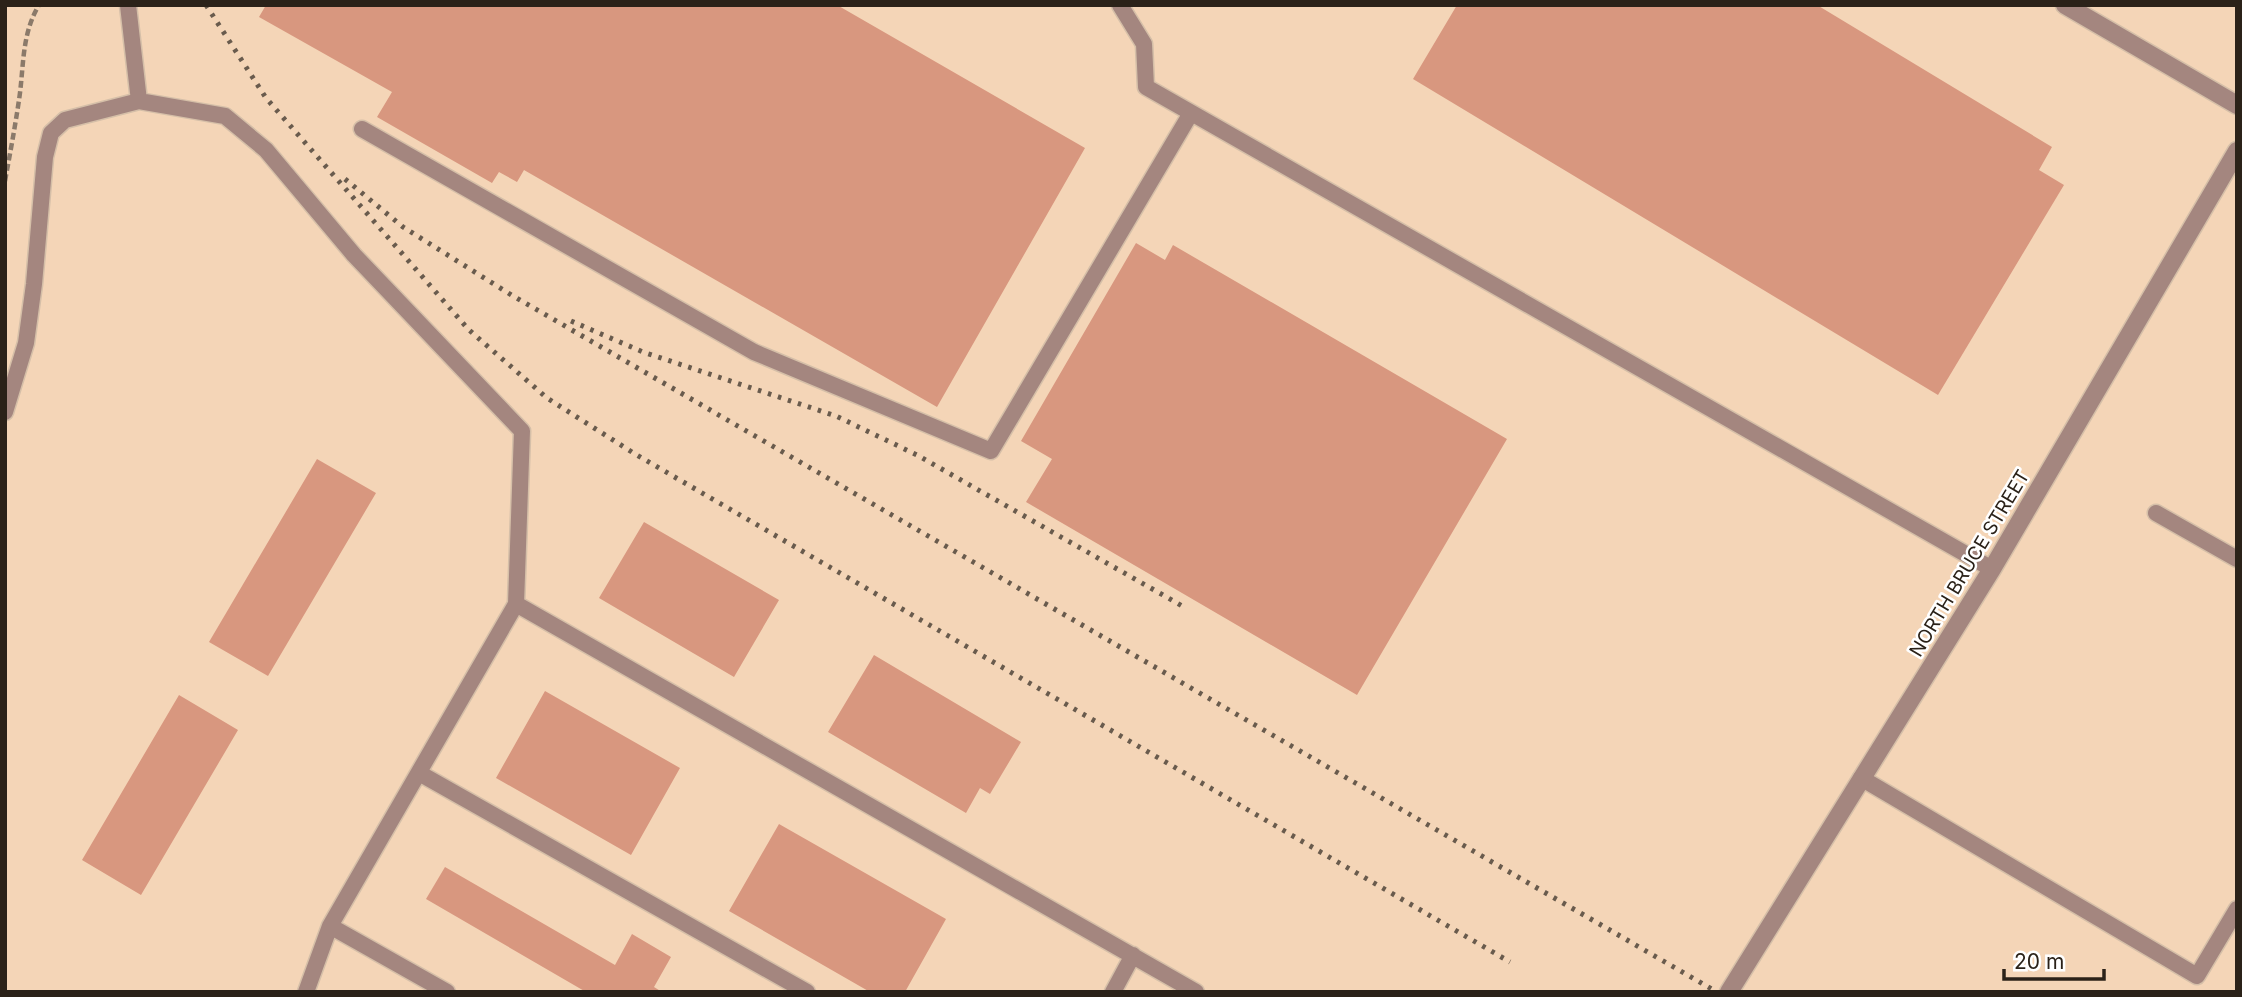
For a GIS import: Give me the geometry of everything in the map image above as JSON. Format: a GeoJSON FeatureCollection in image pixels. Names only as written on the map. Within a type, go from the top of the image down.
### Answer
{"type":"FeatureCollection","features":[{"type":"Feature","properties":{"kind":"street"},"geometry":{"type":"LineString","coordinates":[[2065,5],[2237,105]]}},
{"type":"Feature","properties":{"kind":"street","name":"NORTH BRUCE STREET"},"geometry":{"type":"LineString","coordinates":[[1729,992],[1992,569],[2237,150]]}},
{"type":"Feature","properties":{"kind":"lane"},"geometry":{"type":"LineString","coordinates":[[128,5],[139,102]]}},
{"type":"Feature","properties":{"kind":"lane"},"geometry":{"type":"LineString","coordinates":[[1120,5],[1144,44],[1146,87],[1992,569]]}},
{"type":"Feature","properties":{"kind":"lane"},"geometry":{"type":"LineString","coordinates":[[5,412],[26,343],[46,157],[51,133],[65,120],[139,102],[225,116],[266,150],[354,255],[522,431],[516,604],[330,926],[306,992]]}},
{"type":"Feature","properties":{"kind":"lane"},"geometry":{"type":"LineString","coordinates":[[362,129],[754,352],[991,451],[1191,113]]}},
{"type":"Feature","properties":{"kind":"lane"},"geometry":{"type":"LineString","coordinates":[[2157,513],[2237,559]]}},
{"type":"Feature","properties":{"kind":"lane"},"geometry":{"type":"LineString","coordinates":[[516,604],[1196,992]]}},
{"type":"Feature","properties":{"kind":"lane"},"geometry":{"type":"LineString","coordinates":[[419,773],[807,992]]}},
{"type":"Feature","properties":{"kind":"lane"},"geometry":{"type":"LineString","coordinates":[[1861,778],[2197,976],[2237,909]]}},
{"type":"Feature","properties":{"kind":"lane"},"geometry":{"type":"LineString","coordinates":[[330,926],[447,992]]}},
{"type":"Feature","properties":{"kind":"lane"},"geometry":{"type":"LineString","coordinates":[[1113,992],[1133,955]]}},
{"type":"Feature","properties":{"kind":"path"},"geometry":{"type":"LineString","coordinates":[[5,181],[20,98],[25,38],[32,16],[39,5]]}},
{"type":"Feature","properties":{"kind":"shaded area"},"geometry":{"type":"Polygon","coordinates":[[[5,5],[2237,5],[2237,992],[5,992],[5,5]]]}},
{"type":"Feature","properties":{"kind":"building"},"geometry":{"type":"Polygon","coordinates":[[[266,5],[837,5],[1085,148],[937,407],[524,170],[517,182],[499,172],[492,183],[377,117],[392,92],[259,17],[266,5]]]}},
{"type":"Feature","properties":{"kind":"building"},"geometry":{"type":"Polygon","coordinates":[[[1457,5],[1817,5],[2052,147],[2039,170],[2064,185],[1938,395],[1413,79],[1457,5]]]}},
{"type":"Feature","properties":{"kind":"building"},"geometry":{"type":"Polygon","coordinates":[[[1136,243],[1165,260],[1173,245],[1507,439],[1357,695],[1026,502],[1052,459],[1021,441],[1136,243]]]}},
{"type":"Feature","properties":{"kind":"building"},"geometry":{"type":"Polygon","coordinates":[[[317,459],[376,493],[268,676],[209,642],[317,459]]]}},
{"type":"Feature","properties":{"kind":"building"},"geometry":{"type":"Polygon","coordinates":[[[644,522],[779,600],[734,677],[599,598],[644,522]]]}},
{"type":"Feature","properties":{"kind":"building"},"geometry":{"type":"Polygon","coordinates":[[[874,655],[1021,742],[990,794],[980,788],[966,813],[828,732],[874,655]]]}},
{"type":"Feature","properties":{"kind":"building"},"geometry":{"type":"Polygon","coordinates":[[[545,691],[680,768],[631,855],[496,778],[545,691]]]}},
{"type":"Feature","properties":{"kind":"building"},"geometry":{"type":"Polygon","coordinates":[[[179,695],[238,730],[141,895],[82,860],[179,695]]]}},
{"type":"Feature","properties":{"kind":"building"},"geometry":{"type":"Polygon","coordinates":[[[779,824],[946,919],[905,992],[870,992],[729,911],[779,824]]]}},
{"type":"Feature","properties":{"kind":"building"},"geometry":{"type":"Polygon","coordinates":[[[445,867],[615,965],[632,934],[671,957],[654,987],[662,992],[586,992],[426,899],[445,867]]]}},
{"type":"Feature","properties":{"kind":"railway"},"geometry":{"type":"LineString","coordinates":[[206,5],[266,98],[469,330],[547,398],[635,454],[1510,962]]}},
{"type":"Feature","properties":{"kind":"railway"},"geometry":{"type":"LineString","coordinates":[[345,179],[403,227],[513,296],[1717,992]]}},
{"type":"Feature","properties":{"kind":"railway"},"geometry":{"type":"LineString","coordinates":[[571,321],[643,352],[836,416],[917,455],[1184,607]]}}]}
